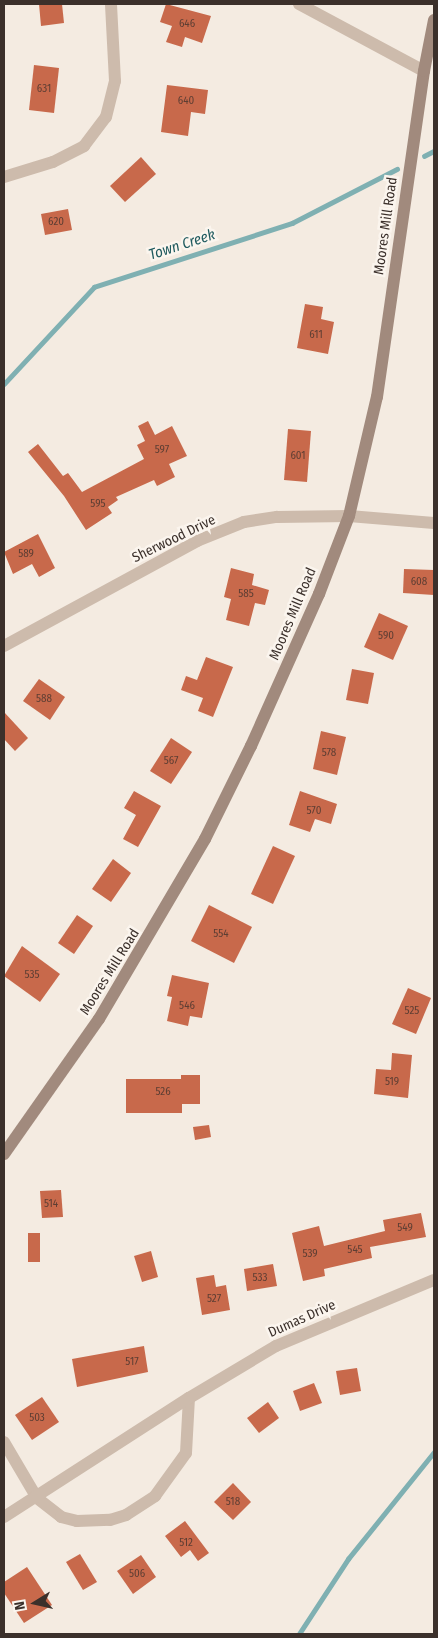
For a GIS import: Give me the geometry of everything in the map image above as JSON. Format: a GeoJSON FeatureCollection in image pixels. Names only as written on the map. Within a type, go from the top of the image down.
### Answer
{"type":"FeatureCollection","features":[{"type":"Feature","properties":{"kind":"street"},"geometry":{"type":"LineString","coordinates":[[4,177],[53,162],[84,146],[106,117],[115,81],[111,4]]}},
{"type":"Feature","properties":{"kind":"street"},"geometry":{"type":"LineString","coordinates":[[298,4],[424,71]]}},
{"type":"Feature","properties":{"kind":"street","name":"Moores Mill Road"},"geometry":{"type":"LineString","coordinates":[[4,1154],[99,1019],[205,839],[319,594],[349,516],[377,397],[424,71],[434,20]]}},
{"type":"Feature","properties":{"kind":"street","name":"Sherwood Drive"},"geometry":{"type":"LineString","coordinates":[[4,646],[197,541],[244,522],[277,517],[349,516],[434,523]]}},
{"type":"Feature","properties":{"kind":"street","name":"Dumas Drive"},"geometry":{"type":"LineString","coordinates":[[4,1517],[37,1498],[189,1398],[276,1346],[434,1280]]}},
{"type":"Feature","properties":{"kind":"street"},"geometry":{"type":"LineString","coordinates":[[4,1442],[37,1498],[61,1517],[77,1521],[110,1520],[126,1515],[155,1496],[186,1453],[189,1398]]}},
{"type":"Feature","properties":{"kind":"building"},"geometry":{"type":"Polygon","coordinates":[[[39,4],[62,4],[64,23],[41,26],[39,4]]]}},
{"type":"Feature","properties":{"kind":"building"},"geometry":{"type":"Polygon","coordinates":[[[166,4],[211,16],[202,43],[185,37],[182,47],[166,42],[172,26],[160,22],[166,4]]]}},
{"type":"Feature","properties":{"kind":"building"},"geometry":{"type":"Polygon","coordinates":[[[34,65],[59,68],[54,113],[29,110],[34,65]]]}},
{"type":"Feature","properties":{"kind":"building"},"geometry":{"type":"Polygon","coordinates":[[[167,85],[208,90],[205,114],[191,112],[188,136],[161,132],[167,85]]]}},
{"type":"Feature","properties":{"kind":"building"},"geometry":{"type":"Polygon","coordinates":[[[141,157],[156,174],[125,202],[110,186],[141,157]]]}},
{"type":"Feature","properties":{"kind":"building"},"geometry":{"type":"Polygon","coordinates":[[[68,209],[72,230],[45,235],[41,214],[68,209]]]}},
{"type":"Feature","properties":{"kind":"building"},"geometry":{"type":"Polygon","coordinates":[[[305,304],[323,307],[321,319],[334,322],[328,354],[297,348],[305,304]]]}},
{"type":"Feature","properties":{"kind":"building"},"geometry":{"type":"Polygon","coordinates":[[[148,421],[155,435],[172,426],[187,456],[169,464],[175,477],[157,486],[154,480],[116,497],[118,500],[108,507],[112,513],[86,530],[64,496],[28,452],[38,444],[63,476],[68,473],[82,492],[144,459],[137,445],[145,441],[138,426],[148,421]]]}},
{"type":"Feature","properties":{"kind":"building"},"geometry":{"type":"Polygon","coordinates":[[[288,429],[311,431],[307,482],[284,480],[288,429]]]}},
{"type":"Feature","properties":{"kind":"building"},"geometry":{"type":"Polygon","coordinates":[[[38,534],[55,568],[39,577],[32,564],[13,574],[4,552],[38,534]]]}},
{"type":"Feature","properties":{"kind":"building"},"geometry":{"type":"Polygon","coordinates":[[[231,568],[254,574],[252,585],[269,590],[265,605],[255,603],[249,626],[226,620],[231,599],[224,597],[231,568]]]}},
{"type":"Feature","properties":{"kind":"building"},"geometry":{"type":"Polygon","coordinates":[[[404,569],[434,570],[434,595],[403,593],[404,569]]]}},
{"type":"Feature","properties":{"kind":"building"},"geometry":{"type":"Polygon","coordinates":[[[379,613],[408,626],[393,660],[364,647],[379,613]]]}},
{"type":"Feature","properties":{"kind":"building"},"geometry":{"type":"Polygon","coordinates":[[[206,657],[233,667],[213,717],[198,711],[203,698],[181,690],[186,676],[197,680],[206,657]]]}},
{"type":"Feature","properties":{"kind":"building"},"geometry":{"type":"Polygon","coordinates":[[[352,669],[374,673],[368,704],[346,700],[352,669]]]}},
{"type":"Feature","properties":{"kind":"building"},"geometry":{"type":"Polygon","coordinates":[[[39,679],[65,697],[50,720],[23,701],[39,679]]]}},
{"type":"Feature","properties":{"kind":"building"},"geometry":{"type":"Polygon","coordinates":[[[4,712],[28,738],[15,751],[4,739],[4,712]]]}},
{"type":"Feature","properties":{"kind":"building"},"geometry":{"type":"Polygon","coordinates":[[[321,731],[346,737],[337,775],[313,769],[321,731]]]}},
{"type":"Feature","properties":{"kind":"building"},"geometry":{"type":"Polygon","coordinates":[[[171,738],[192,752],[171,784],[150,771],[171,738]]]}},
{"type":"Feature","properties":{"kind":"building"},"geometry":{"type":"Polygon","coordinates":[[[134,791],[161,806],[138,847],[123,839],[136,815],[124,808],[134,791]]]}},
{"type":"Feature","properties":{"kind":"building"},"geometry":{"type":"Polygon","coordinates":[[[300,791],[337,804],[331,824],[315,819],[310,832],[289,825],[300,791]]]}},
{"type":"Feature","properties":{"kind":"building"},"geometry":{"type":"Polygon","coordinates":[[[273,846],[295,856],[273,904],[251,894],[273,846]]]}},
{"type":"Feature","properties":{"kind":"building"},"geometry":{"type":"Polygon","coordinates":[[[113,859],[131,873],[111,902],[92,889],[113,859]]]}},
{"type":"Feature","properties":{"kind":"building"},"geometry":{"type":"Polygon","coordinates":[[[209,905],[252,927],[234,963],[191,941],[209,905]]]}},
{"type":"Feature","properties":{"kind":"building"},"geometry":{"type":"Polygon","coordinates":[[[77,915],[93,926],[74,954],[58,943],[77,915]]]}},
{"type":"Feature","properties":{"kind":"building"},"geometry":{"type":"Polygon","coordinates":[[[22,946],[60,974],[40,1002],[4,976],[22,946]]]}},
{"type":"Feature","properties":{"kind":"building"},"geometry":{"type":"Polygon","coordinates":[[[172,975],[209,983],[202,1018],[190,1016],[188,1026],[167,1021],[172,997],[167,996],[172,975]]]}},
{"type":"Feature","properties":{"kind":"building"},"geometry":{"type":"Polygon","coordinates":[[[408,988],[431,998],[416,1034],[392,1024],[408,988]]]}},
{"type":"Feature","properties":{"kind":"building"},"geometry":{"type":"Polygon","coordinates":[[[392,1053],[412,1055],[408,1098],[374,1094],[376,1069],[391,1070],[392,1053]]]}},
{"type":"Feature","properties":{"kind":"building"},"geometry":{"type":"Polygon","coordinates":[[[181,1075],[200,1075],[200,1104],[182,1104],[182,1113],[126,1113],[126,1079],[181,1079],[181,1075]]]}},
{"type":"Feature","properties":{"kind":"building"},"geometry":{"type":"Polygon","coordinates":[[[209,1125],[211,1137],[195,1140],[193,1127],[209,1125]]]}},
{"type":"Feature","properties":{"kind":"building"},"geometry":{"type":"Polygon","coordinates":[[[61,1190],[63,1217],[42,1218],[40,1191],[61,1190]]]}},
{"type":"Feature","properties":{"kind":"building"},"geometry":{"type":"Polygon","coordinates":[[[421,1213],[426,1237],[370,1247],[372,1258],[324,1269],[325,1276],[303,1281],[292,1233],[319,1226],[324,1246],[385,1231],[383,1220],[421,1213]]]}},
{"type":"Feature","properties":{"kind":"building"},"geometry":{"type":"Polygon","coordinates":[[[28,1233],[40,1233],[40,1262],[28,1262],[28,1233]]]}},
{"type":"Feature","properties":{"kind":"building"},"geometry":{"type":"Polygon","coordinates":[[[151,1251],[158,1277],[142,1282],[134,1256],[151,1251]]]}},
{"type":"Feature","properties":{"kind":"building"},"geometry":{"type":"Polygon","coordinates":[[[273,1264],[277,1286],[247,1291],[244,1269],[273,1264]]]}},
{"type":"Feature","properties":{"kind":"building"},"geometry":{"type":"Polygon","coordinates":[[[214,1275],[216,1287],[226,1285],[230,1310],[202,1315],[196,1278],[214,1275]]]}},
{"type":"Feature","properties":{"kind":"building"},"geometry":{"type":"Polygon","coordinates":[[[144,1346],[148,1372],[77,1387],[72,1359],[144,1346]]]}},
{"type":"Feature","properties":{"kind":"building"},"geometry":{"type":"Polygon","coordinates":[[[357,1368],[361,1391],[340,1395],[336,1371],[357,1368]]]}},
{"type":"Feature","properties":{"kind":"building"},"geometry":{"type":"Polygon","coordinates":[[[314,1383],[322,1403],[300,1411],[293,1391],[314,1383]]]}},
{"type":"Feature","properties":{"kind":"building"},"geometry":{"type":"Polygon","coordinates":[[[42,1397],[59,1422],[32,1440],[15,1415],[42,1397]]]}},
{"type":"Feature","properties":{"kind":"building"},"geometry":{"type":"Polygon","coordinates":[[[268,1402],[279,1418],[259,1433],[247,1418],[268,1402]]]}},
{"type":"Feature","properties":{"kind":"building"},"geometry":{"type":"Polygon","coordinates":[[[233,1483],[251,1502],[233,1520],[214,1502],[233,1483]]]}},
{"type":"Feature","properties":{"kind":"building"},"geometry":{"type":"Polygon","coordinates":[[[185,1521],[209,1553],[198,1561],[190,1550],[181,1557],[165,1536],[185,1521]]]}},
{"type":"Feature","properties":{"kind":"building"},"geometry":{"type":"Polygon","coordinates":[[[80,1554],[97,1582],[83,1590],[66,1562],[80,1554]]]}},
{"type":"Feature","properties":{"kind":"building"},"geometry":{"type":"Polygon","coordinates":[[[141,1555],[156,1577],[133,1594],[117,1571],[141,1555]]]}},
{"type":"Feature","properties":{"kind":"building"},"geometry":{"type":"Polygon","coordinates":[[[27,1567],[52,1605],[24,1623],[4,1593],[4,1582],[27,1567]]]}},
{"type":"Feature","properties":{"kind":"waterway","name":"Town Creek"},"geometry":{"type":"LineString","coordinates":[[424,156],[434,151]]}},
{"type":"Feature","properties":{"kind":"waterway","name":"Town Creek"},"geometry":{"type":"LineString","coordinates":[[4,384],[94,287],[292,223],[397,169]]}},
{"type":"Feature","properties":{"kind":"waterway"},"geometry":{"type":"LineString","coordinates":[[299,1634],[348,1559],[434,1452]]}}]}
